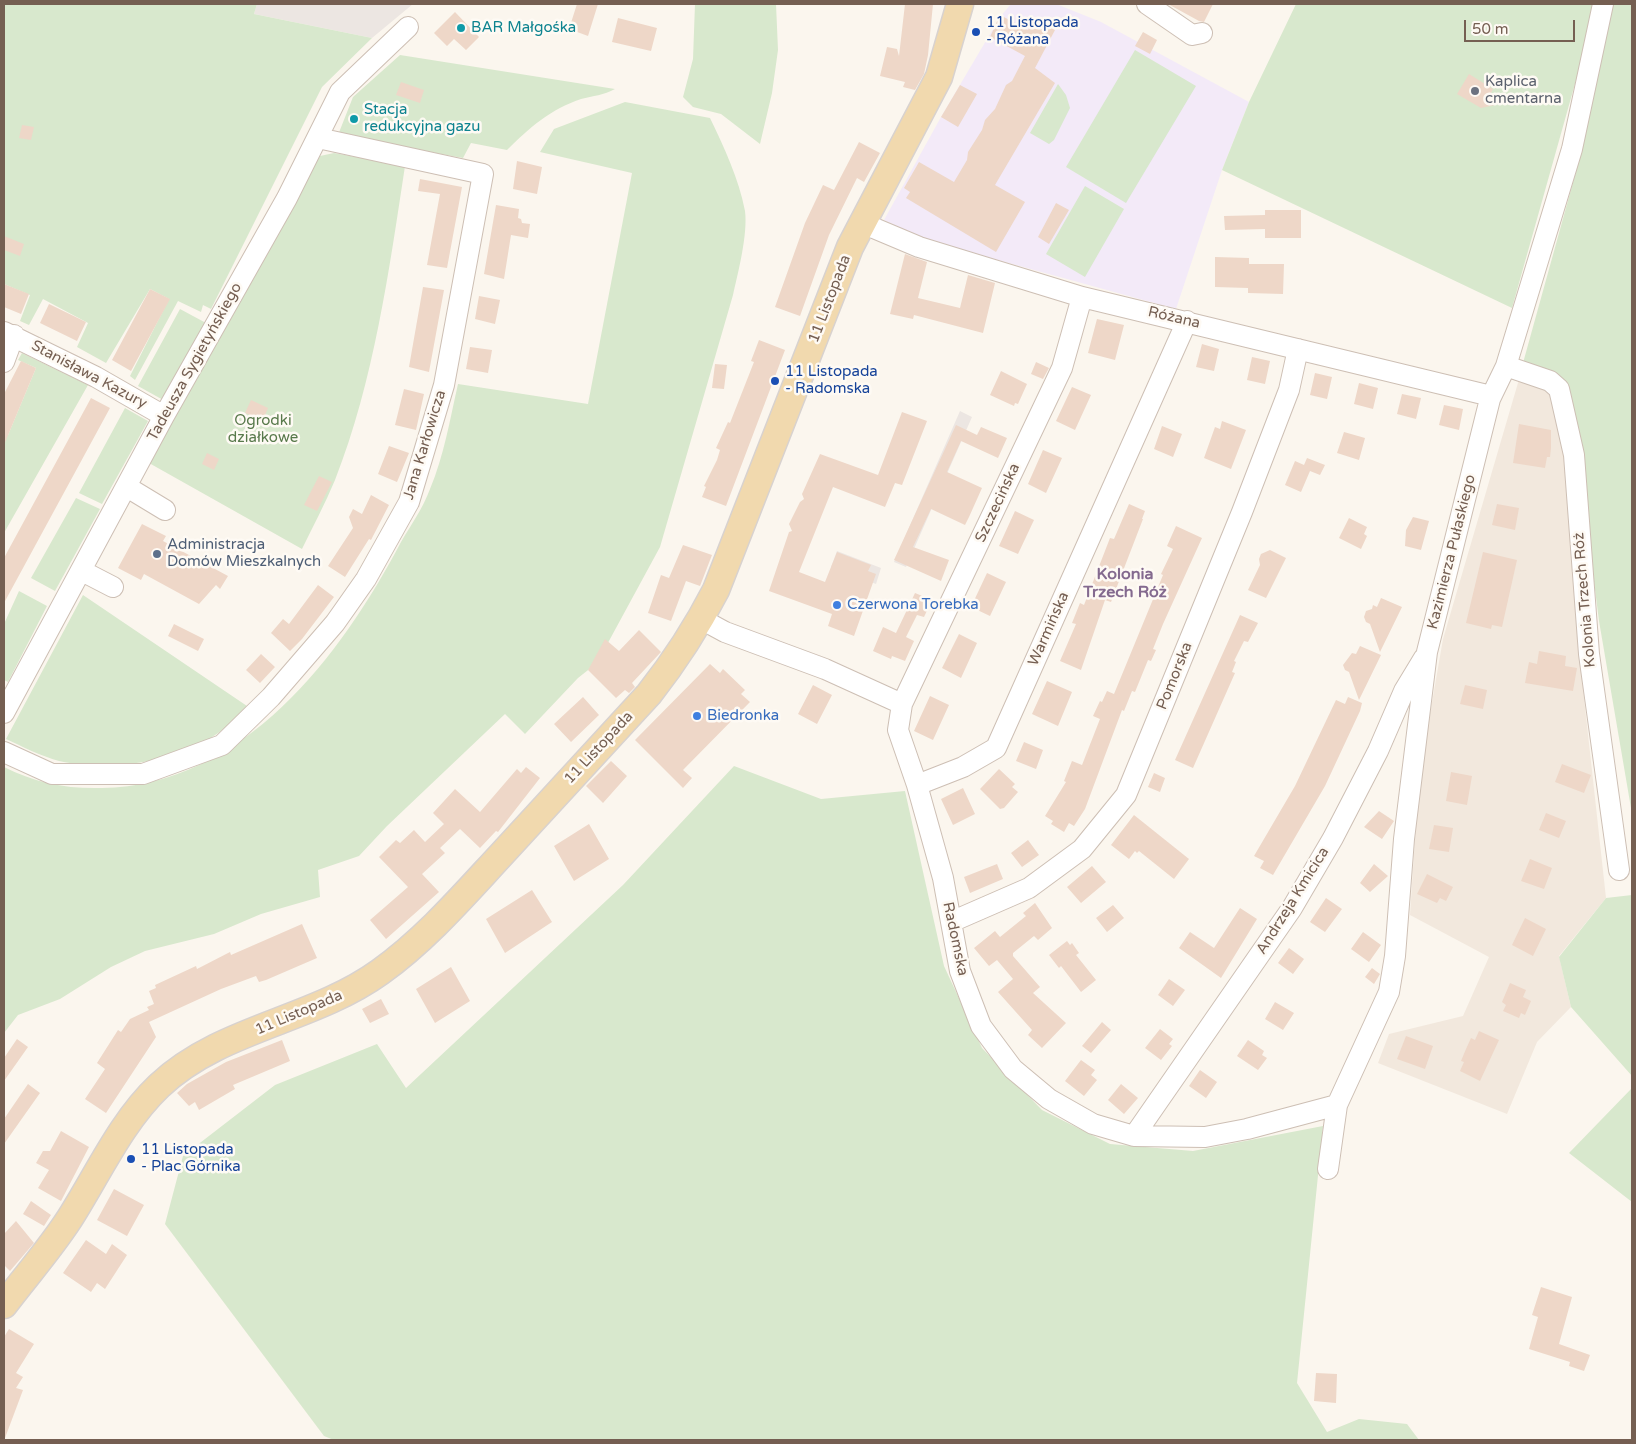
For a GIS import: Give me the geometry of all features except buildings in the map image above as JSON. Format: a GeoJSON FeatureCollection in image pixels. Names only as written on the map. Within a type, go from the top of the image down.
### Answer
{"type":"FeatureCollection","features":[{"type":"Feature","properties":{"kind":"main road","name":"11 Listopada"},"geometry":{"type":"LineString","coordinates":[[4,1305],[13,1284],[42,1259],[69,1220],[131,1118],[158,1087],[174,1072],[209,1051],[342,996],[378,974],[409,950],[453,907],[649,694],[682,650],[701,619],[728,562],[841,270],[862,223],[894,167],[939,77],[960,4]]}},
{"type":"Feature","properties":{"kind":"street"},"geometry":{"type":"LineString","coordinates":[[1147,4],[1192,35],[1202,33]]}},
{"type":"Feature","properties":{"kind":"street","name":"Kazimierza Pułaskiego"},"geometry":{"type":"LineString","coordinates":[[1328,1169],[1337,1105],[1389,992],[1395,956],[1404,839],[1427,652],[1491,396],[1506,366],[1572,149],[1603,4]]}},
{"type":"Feature","properties":{"kind":"street","name":"Tadeusza Sygietyńskiego"},"geometry":{"type":"LineString","coordinates":[[4,713],[164,416],[288,198],[340,92],[408,27]]}},
{"type":"Feature","properties":{"kind":"street","name":"Jana Karłowicza"},"geometry":{"type":"LineString","coordinates":[[4,752],[52,774],[144,774],[222,745],[271,697],[335,623],[366,579],[409,502],[444,385],[483,174],[318,138]]}},
{"type":"Feature","properties":{"kind":"street","name":"Różana"},"geometry":{"type":"LineString","coordinates":[[862,223],[919,247],[1082,297],[1491,396]]}},
{"type":"Feature","properties":{"kind":"street","name":"Szczecińska"},"geometry":{"type":"LineString","coordinates":[[902,704],[1062,368],[1082,297]]}},
{"type":"Feature","properties":{"kind":"street","name":"Warmińska"},"geometry":{"type":"LineString","coordinates":[[917,785],[964,766],[996,748],[1187,321]]}},
{"type":"Feature","properties":{"kind":"street","name":"Stanisława Kazury"},"geometry":{"type":"LineString","coordinates":[[4,362],[9,333],[96,377],[164,416]]}},
{"type":"Feature","properties":{"kind":"street","name":"Pomorska"},"geometry":{"type":"LineString","coordinates":[[951,922],[1029,888],[1082,849],[1126,795],[1242,512],[1289,390],[1298,349]]}},
{"type":"Feature","properties":{"kind":"street","name":"Kolonia Trzech Róż"},"geometry":{"type":"LineString","coordinates":[[1506,366],[1550,381],[1559,389],[1574,455],[1589,654],[1619,870]]}},
{"type":"Feature","properties":{"kind":"street"},"geometry":{"type":"LineString","coordinates":[[127,487],[165,510]]}},
{"type":"Feature","properties":{"kind":"street"},"geometry":{"type":"LineString","coordinates":[[82,571],[113,587]]}},
{"type":"Feature","properties":{"kind":"street"},"geometry":{"type":"LineString","coordinates":[[701,619],[725,632],[825,669],[902,704]]}},
{"type":"Feature","properties":{"kind":"street","name":"Andrzeja Kmicica"},"geometry":{"type":"LineString","coordinates":[[1134,1136],[1292,908],[1337,829],[1378,751],[1404,691],[1427,652]]}},
{"type":"Feature","properties":{"kind":"street","name":"Radomska"},"geometry":{"type":"LineString","coordinates":[[902,704],[898,730],[917,785],[943,878],[960,971],[981,1026],[1013,1068],[1049,1099],[1093,1124],[1134,1136],[1205,1137],[1247,1129],[1337,1105]]}},
{"type":"Feature","properties":{"kind":"shaded area"},"geometry":{"type":"Polygon","coordinates":[[[257,4],[413,4],[372,38],[254,14],[257,4]]]}},
{"type":"Feature","properties":{"kind":"shaded area"},"geometry":{"type":"Polygon","coordinates":[[[1011,4],[1056,4],[1101,22],[1249,102],[1222,170],[1176,309],[925,240],[884,220],[941,117],[1000,17],[1011,4]]]}},
{"type":"Feature","properties":{"kind":"shaded area"},"geometry":{"type":"Polygon","coordinates":[[[1520,376],[1554,391],[1570,454],[1584,698],[1606,898],[1559,956],[1571,1007],[1537,1042],[1507,1114],[1378,1063],[1389,1034],[1463,1016],[1489,957],[1410,915],[1419,777],[1443,639],[1520,376]]]}},
{"type":"Feature","properties":{"kind":"shaded area"},"geometry":{"type":"Polygon","coordinates":[[[960,411],[972,417],[906,567],[894,562],[960,411]]]}},
{"type":"Feature","properties":{"kind":"shaded area"},"geometry":{"type":"Polygon","coordinates":[[[837,551],[881,568],[876,584],[831,567],[837,551]]]}},
{"type":"Feature","properties":{"kind":"green space"},"geometry":{"type":"Polygon","coordinates":[[[4,4],[257,4],[254,14],[372,38],[322,87],[211,309],[203,305],[201,312],[178,301],[135,380],[130,376],[169,299],[150,289],[106,363],[77,347],[88,323],[43,299],[29,325],[20,321],[30,295],[4,284],[4,4]]]}},
{"type":"Feature","properties":{"kind":"green space"},"geometry":{"type":"Polygon","coordinates":[[[695,4],[776,4],[778,50],[772,93],[760,144],[721,114],[693,107],[683,97],[693,59],[695,4]]]}},
{"type":"Feature","properties":{"kind":"green space"},"geometry":{"type":"Polygon","coordinates":[[[1296,4],[1593,4],[1587,41],[1512,308],[1222,170],[1249,102],[1296,4]]]}},
{"type":"Feature","properties":{"kind":"green space"},"geometry":{"type":"Polygon","coordinates":[[[1610,4],[1632,4],[1632,814],[1599,621],[1571,399],[1523,363],[1582,150],[1610,4]]]}},
{"type":"Feature","properties":{"kind":"green space"},"geometry":{"type":"Polygon","coordinates":[[[1135,50],[1196,86],[1126,203],[1066,167],[1135,50]]]}},
{"type":"Feature","properties":{"kind":"green space"},"geometry":{"type":"Polygon","coordinates":[[[400,55],[615,89],[581,99],[560,108],[532,127],[507,150],[471,143],[463,158],[338,135],[353,97],[400,55]]]}},
{"type":"Feature","properties":{"kind":"green space"},"geometry":{"type":"Polygon","coordinates":[[[1058,84],[1066,95],[1070,108],[1054,140],[1049,144],[1030,133],[1058,84]]]}},
{"type":"Feature","properties":{"kind":"green space"},"geometry":{"type":"Polygon","coordinates":[[[625,102],[710,118],[735,175],[746,220],[742,253],[733,295],[660,547],[597,663],[578,678],[525,734],[505,714],[387,826],[359,856],[318,870],[320,897],[261,914],[214,934],[145,951],[111,967],[60,999],[18,1015],[4,1033],[4,767],[16,773],[52,784],[102,788],[153,782],[200,765],[243,739],[282,707],[317,669],[349,628],[377,585],[430,489],[443,451],[458,384],[588,404],[632,173],[540,152],[554,129],[625,102]]]}},
{"type":"Feature","properties":{"kind":"green space","name":"Ogrodki działkowe"},"geometry":{"type":"Polygon","coordinates":[[[334,153],[405,166],[379,325],[360,404],[335,480],[302,549],[149,463],[320,156],[334,153]]]}},
{"type":"Feature","properties":{"kind":"green space"},"geometry":{"type":"Polygon","coordinates":[[[1085,186],[1124,209],[1085,277],[1046,254],[1085,186]]]}},
{"type":"Feature","properties":{"kind":"green space"},"geometry":{"type":"Polygon","coordinates":[[[180,309],[206,323],[165,401],[138,386],[180,309]]]}},
{"type":"Feature","properties":{"kind":"green space"},"geometry":{"type":"Polygon","coordinates":[[[22,353],[88,385],[4,533],[4,434],[8,435],[36,368],[18,360],[22,353]]]}},
{"type":"Feature","properties":{"kind":"green space"},"geometry":{"type":"Polygon","coordinates":[[[125,408],[148,421],[102,504],[79,493],[125,408]]]}},
{"type":"Feature","properties":{"kind":"green space"},"geometry":{"type":"Polygon","coordinates":[[[76,498],[100,509],[55,591],[31,578],[76,498]]]}},
{"type":"Feature","properties":{"kind":"green space"},"geometry":{"type":"Polygon","coordinates":[[[19,591],[47,606],[8,682],[4,680],[4,624],[19,591]]]}},
{"type":"Feature","properties":{"kind":"green space"},"geometry":{"type":"Polygon","coordinates":[[[83,595],[247,706],[219,733],[202,743],[167,757],[129,764],[90,765],[59,761],[6,739],[83,595]]]}},
{"type":"Feature","properties":{"kind":"green space"},"geometry":{"type":"Polygon","coordinates":[[[734,766],[821,799],[905,791],[944,966],[982,1048],[1042,1110],[1110,1144],[1193,1151],[1323,1126],[1297,1383],[1327,1432],[1359,1419],[1407,1424],[1419,1440],[334,1440],[324,1436],[165,1224],[183,1156],[275,1085],[377,1044],[406,1088],[623,885],[734,766]]]}},
{"type":"Feature","properties":{"kind":"green space"},"geometry":{"type":"Polygon","coordinates":[[[1632,895],[1632,1076],[1571,1007],[1559,957],[1606,898],[1632,895]]]}},
{"type":"Feature","properties":{"kind":"green space"},"geometry":{"type":"Polygon","coordinates":[[[1632,1088],[1632,1202],[1569,1153],[1632,1088]]]}},
{"type":"Feature","properties":{"kind":"place","name":"BAR Małgośka"},"geometry":{"type":"Point","coordinates":[461,28]}},
{"type":"Feature","properties":{"kind":"place","name":"11 Listopada - Różana"},"geometry":{"type":"Point","coordinates":[976,32]}},
{"type":"Feature","properties":{"kind":"place","name":"Kaplica cmentarna"},"geometry":{"type":"Point","coordinates":[1475,91]}},
{"type":"Feature","properties":{"kind":"place","name":"Stacja redukcyjna gazu"},"geometry":{"type":"Point","coordinates":[354,119]}},
{"type":"Feature","properties":{"kind":"place","name":"11 Listopada - Radomska"},"geometry":{"type":"Point","coordinates":[775,381]}},
{"type":"Feature","properties":{"kind":"place","name":"Administracja Domów Mieszkalnych"},"geometry":{"type":"Point","coordinates":[157,554]}},
{"type":"Feature","properties":{"kind":"place","name":"Czerwona Torebka"},"geometry":{"type":"Point","coordinates":[837,605]}},
{"type":"Feature","properties":{"kind":"place","name":"Biedronka"},"geometry":{"type":"Point","coordinates":[697,716]}},
{"type":"Feature","properties":{"kind":"place","name":"11 Listopada - Plac Górnika"},"geometry":{"type":"Point","coordinates":[131,1159]}},
{"type":"Feature","properties":{"kind":"district","name":"Kolonia Trzech Róż"},"geometry":{"type":"Point","coordinates":[1125,584]}}]}
